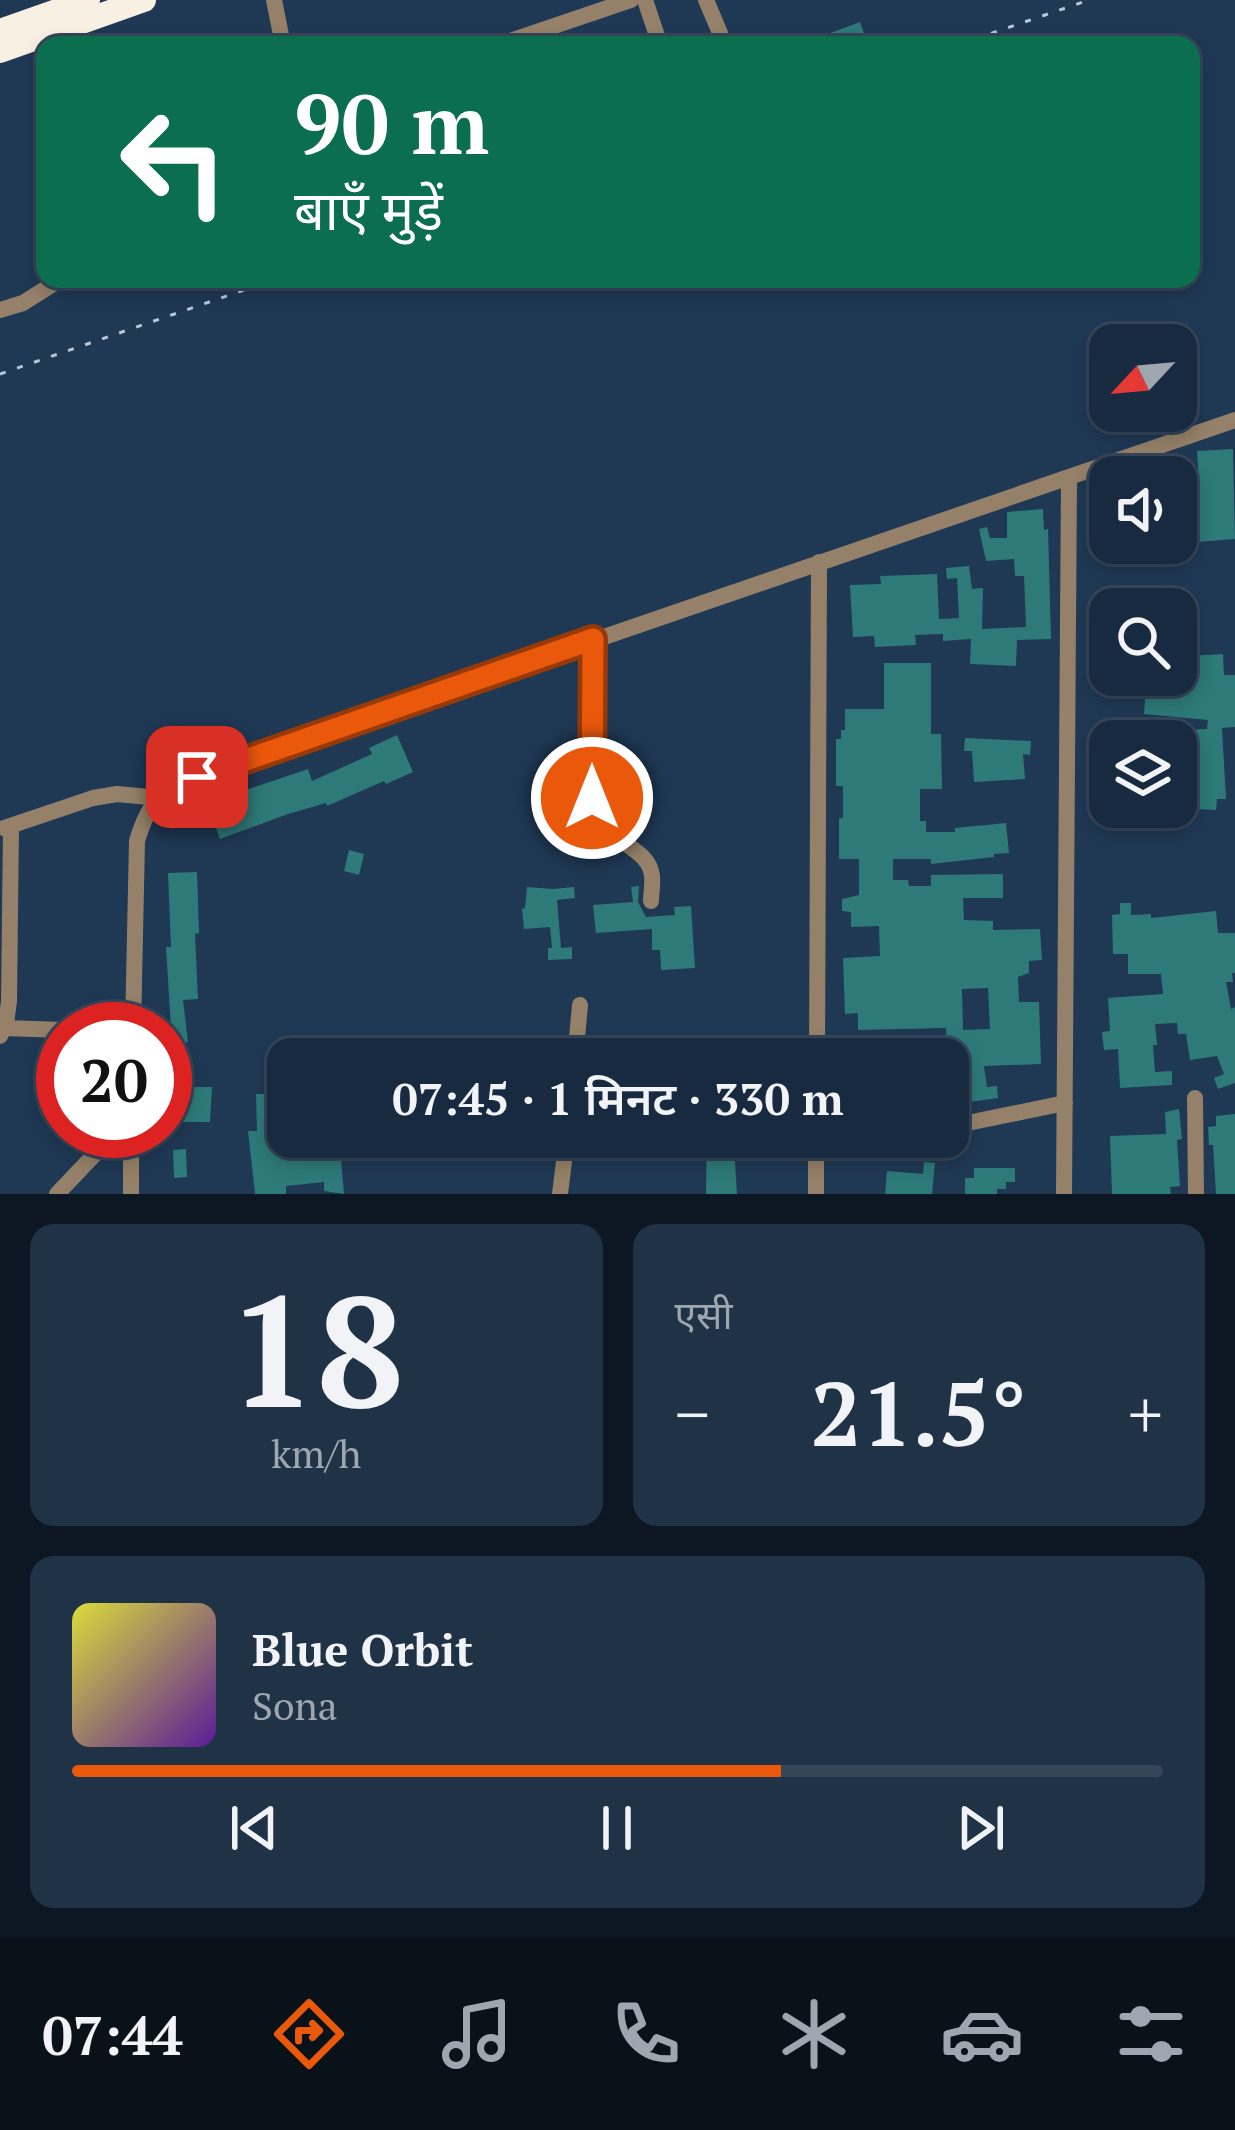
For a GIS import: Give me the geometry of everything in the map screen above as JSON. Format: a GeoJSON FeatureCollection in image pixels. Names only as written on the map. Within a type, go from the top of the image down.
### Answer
{"type":"FeatureCollection","features":[{"type":"Feature","properties":{"kind":"highway"},"geometry":{"type":"LineString","coordinates":[[0,31],[88,0]]}},
{"type":"Feature","properties":{"kind":"highway"},"geometry":{"type":"LineString","coordinates":[[42,36],[144,0]]}},
{"type":"Feature","properties":{"kind":"highway"},"geometry":{"type":"LineString","coordinates":[[0,51],[36,38]]}},
{"type":"Feature","properties":{"kind":"street"},"geometry":{"type":"LineString","coordinates":[[274,0],[282,36]]}},
{"type":"Feature","properties":{"kind":"street"},"geometry":{"type":"LineString","coordinates":[[525,36],[631,0]]}},
{"type":"Feature","properties":{"kind":"street"},"geometry":{"type":"LineString","coordinates":[[645,0],[657,36]]}},
{"type":"Feature","properties":{"kind":"street"},"geometry":{"type":"LineString","coordinates":[[706,0],[720,36]]}},
{"type":"Feature","properties":{"kind":"street"},"geometry":{"type":"LineString","coordinates":[[0,310],[46,288]]}},
{"type":"Feature","properties":{"kind":"street"},"geometry":{"type":"LineString","coordinates":[[134,1002],[137,841],[146,813],[159,799],[197,777],[1235,420]]}},
{"type":"Feature","properties":{"kind":"street"},"geometry":{"type":"LineString","coordinates":[[1064,1194],[1069,479]]}},
{"type":"Feature","properties":{"kind":"street"},"geometry":{"type":"LineString","coordinates":[[817,1038],[819,562]]}},
{"type":"Feature","properties":{"kind":"street"},"geometry":{"type":"LineString","coordinates":[[593,639],[592,808],[605,830],[645,859],[652,872],[651,901]]}},
{"type":"Feature","properties":{"kind":"street"},"geometry":{"type":"LineString","coordinates":[[36,1031],[2,1032],[9,1001],[5,828],[93,798],[117,794],[159,799]]}},
{"type":"Feature","properties":{"kind":"street"},"geometry":{"type":"LineString","coordinates":[[577,1038],[580,1005]]}},
{"type":"Feature","properties":{"kind":"street"},"geometry":{"type":"LineString","coordinates":[[1195,1098],[1196,1194]]}},
{"type":"Feature","properties":{"kind":"street"},"geometry":{"type":"LineString","coordinates":[[969,1123],[1065,1103]]}},
{"type":"Feature","properties":{"kind":"street"},"geometry":{"type":"LineString","coordinates":[[57,1194],[91,1158]]}},
{"type":"Feature","properties":{"kind":"street"},"geometry":{"type":"LineString","coordinates":[[130,1194],[131,1158]]}},
{"type":"Feature","properties":{"kind":"street"},"geometry":{"type":"LineString","coordinates":[[560,1194],[564,1158]]}},
{"type":"Feature","properties":{"kind":"street"},"geometry":{"type":"LineString","coordinates":[[816,1158],[816,1194]]}},
{"type":"Feature","properties":{"kind":"building"},"geometry":{"type":"Polygon","coordinates":[[[860,22],[865,36],[822,36],[860,22]]]}},
{"type":"Feature","properties":{"kind":"building"},"geometry":{"type":"Polygon","coordinates":[[[1233,449],[1235,539],[1197,542],[1197,451],[1233,449]]]}},
{"type":"Feature","properties":{"kind":"building"},"geometry":{"type":"Polygon","coordinates":[[[1043,509],[1044,530],[1048,529],[1051,639],[1017,640],[1016,666],[970,664],[971,639],[943,641],[943,634],[915,635],[916,645],[875,647],[874,636],[853,637],[850,585],[881,584],[880,576],[937,574],[939,619],[959,618],[957,578],[947,579],[946,568],[969,566],[972,589],[983,588],[982,629],[1026,627],[1024,576],[1015,576],[1014,559],[986,561],[979,529],[987,527],[990,538],[1007,538],[1007,512],[1043,509]]]}},
{"type":"Feature","properties":{"kind":"building"},"geometry":{"type":"Polygon","coordinates":[[[1223,654],[1224,675],[1235,675],[1235,727],[1222,728],[1226,799],[1217,799],[1216,810],[1197,809],[1197,729],[1207,729],[1208,720],[1144,714],[1145,699],[1134,699],[1197,696],[1197,656],[1223,654]]]}},
{"type":"Feature","properties":{"kind":"building"},"geometry":{"type":"Polygon","coordinates":[[[884,663],[931,663],[931,734],[941,734],[942,789],[920,789],[920,821],[926,821],[926,832],[1006,823],[1009,853],[931,864],[931,859],[893,859],[893,880],[908,880],[909,886],[931,886],[931,875],[1003,874],[1003,898],[963,898],[964,920],[993,921],[993,930],[1040,929],[1042,960],[1029,961],[1029,973],[1018,977],[1019,1002],[1039,1002],[1041,1064],[984,1066],[987,1087],[997,1086],[998,1098],[969,1102],[969,1038],[947,1038],[946,1028],[858,1030],[858,1013],[845,1014],[843,958],[880,956],[879,926],[851,927],[851,912],[842,911],[842,899],[859,895],[859,859],[839,859],[843,786],[836,786],[836,739],[845,730],[845,709],[884,709],[884,663]],[[988,988],[962,989],[963,1030],[990,1029],[988,988]]]}},
{"type":"Feature","properties":{"kind":"building"},"geometry":{"type":"Polygon","coordinates":[[[397,735],[413,772],[327,806],[288,814],[220,839],[207,803],[308,769],[312,781],[372,754],[369,748],[397,735]]]}},
{"type":"Feature","properties":{"kind":"building"},"geometry":{"type":"Polygon","coordinates":[[[965,738],[1031,741],[1030,755],[1023,754],[1025,779],[974,782],[972,751],[964,751],[965,738]]]}},
{"type":"Feature","properties":{"kind":"building"},"geometry":{"type":"Polygon","coordinates":[[[349,850],[364,854],[359,875],[344,871],[349,850]]]}},
{"type":"Feature","properties":{"kind":"building"},"geometry":{"type":"Polygon","coordinates":[[[197,872],[198,999],[183,1002],[169,1002],[168,873],[197,872]]]}},
{"type":"Feature","properties":{"kind":"building"},"geometry":{"type":"Polygon","coordinates":[[[639,886],[638,902],[646,917],[675,915],[674,907],[691,906],[695,968],[661,970],[660,950],[652,950],[652,929],[596,933],[593,905],[633,902],[631,887],[639,886]]]}},
{"type":"Feature","properties":{"kind":"building"},"geometry":{"type":"Polygon","coordinates":[[[527,887],[574,887],[575,898],[557,900],[561,948],[572,947],[572,959],[548,960],[550,927],[524,929],[527,887]]]}},
{"type":"Feature","properties":{"kind":"building"},"geometry":{"type":"Polygon","coordinates":[[[1120,903],[1131,903],[1131,915],[1151,914],[1151,918],[1216,911],[1218,933],[1235,933],[1235,973],[1233,982],[1226,982],[1231,1009],[1235,1007],[1235,1083],[1218,1089],[1214,1078],[1224,1074],[1217,1056],[1190,1060],[1186,1034],[1178,1034],[1177,1023],[1155,1024],[1157,1045],[1153,1045],[1155,1072],[1172,1071],[1172,1085],[1120,1088],[1118,1049],[1104,1050],[1102,1032],[1110,1031],[1108,998],[1163,994],[1161,974],[1128,974],[1128,954],[1113,954],[1112,915],[1120,914],[1120,903]]]}},
{"type":"Feature","properties":{"kind":"building"},"geometry":{"type":"Polygon","coordinates":[[[192,1087],[212,1087],[210,1122],[192,1122],[192,1087]]]}},
{"type":"Feature","properties":{"kind":"building"},"geometry":{"type":"Polygon","coordinates":[[[256,1094],[267,1094],[267,1158],[341,1158],[344,1194],[324,1191],[324,1182],[286,1186],[286,1194],[255,1194],[248,1131],[257,1131],[256,1094]]]}},
{"type":"Feature","properties":{"kind":"building"},"geometry":{"type":"Polygon","coordinates":[[[1179,1109],[1180,1186],[1170,1187],[1171,1194],[1112,1194],[1110,1136],[1166,1134],[1165,1112],[1179,1109]]]}},
{"type":"Feature","properties":{"kind":"building"},"geometry":{"type":"Polygon","coordinates":[[[1235,1114],[1235,1194],[1216,1194],[1208,1127],[1216,1126],[1216,1116],[1235,1114]]]}},
{"type":"Feature","properties":{"kind":"building"},"geometry":{"type":"Polygon","coordinates":[[[173,1158],[186,1158],[187,1177],[174,1178],[173,1158]]]}},
{"type":"Feature","properties":{"kind":"building"},"geometry":{"type":"Polygon","coordinates":[[[707,1158],[735,1158],[737,1194],[706,1194],[707,1158]]]}},
{"type":"Feature","properties":{"kind":"building"},"geometry":{"type":"Polygon","coordinates":[[[924,1162],[935,1163],[932,1194],[885,1194],[887,1171],[923,1174],[924,1162]]]}},
{"type":"Feature","properties":{"kind":"building"},"geometry":{"type":"Polygon","coordinates":[[[974,1168],[1015,1168],[1015,1182],[1006,1182],[1006,1189],[997,1189],[997,1194],[965,1194],[965,1178],[974,1178],[974,1168]]]}},
{"type":"Feature","properties":{"kind":"railway"},"geometry":{"type":"LineString","coordinates":[[983,36],[1089,0]]}},
{"type":"Feature","properties":{"kind":"railway"},"geometry":{"type":"LineString","coordinates":[[0,374],[250,288]]}},
{"type":"Feature","properties":{"kind":"route"},"geometry":{"type":"LineString","coordinates":[[197,777],[593,639],[592,798]]}}]}
